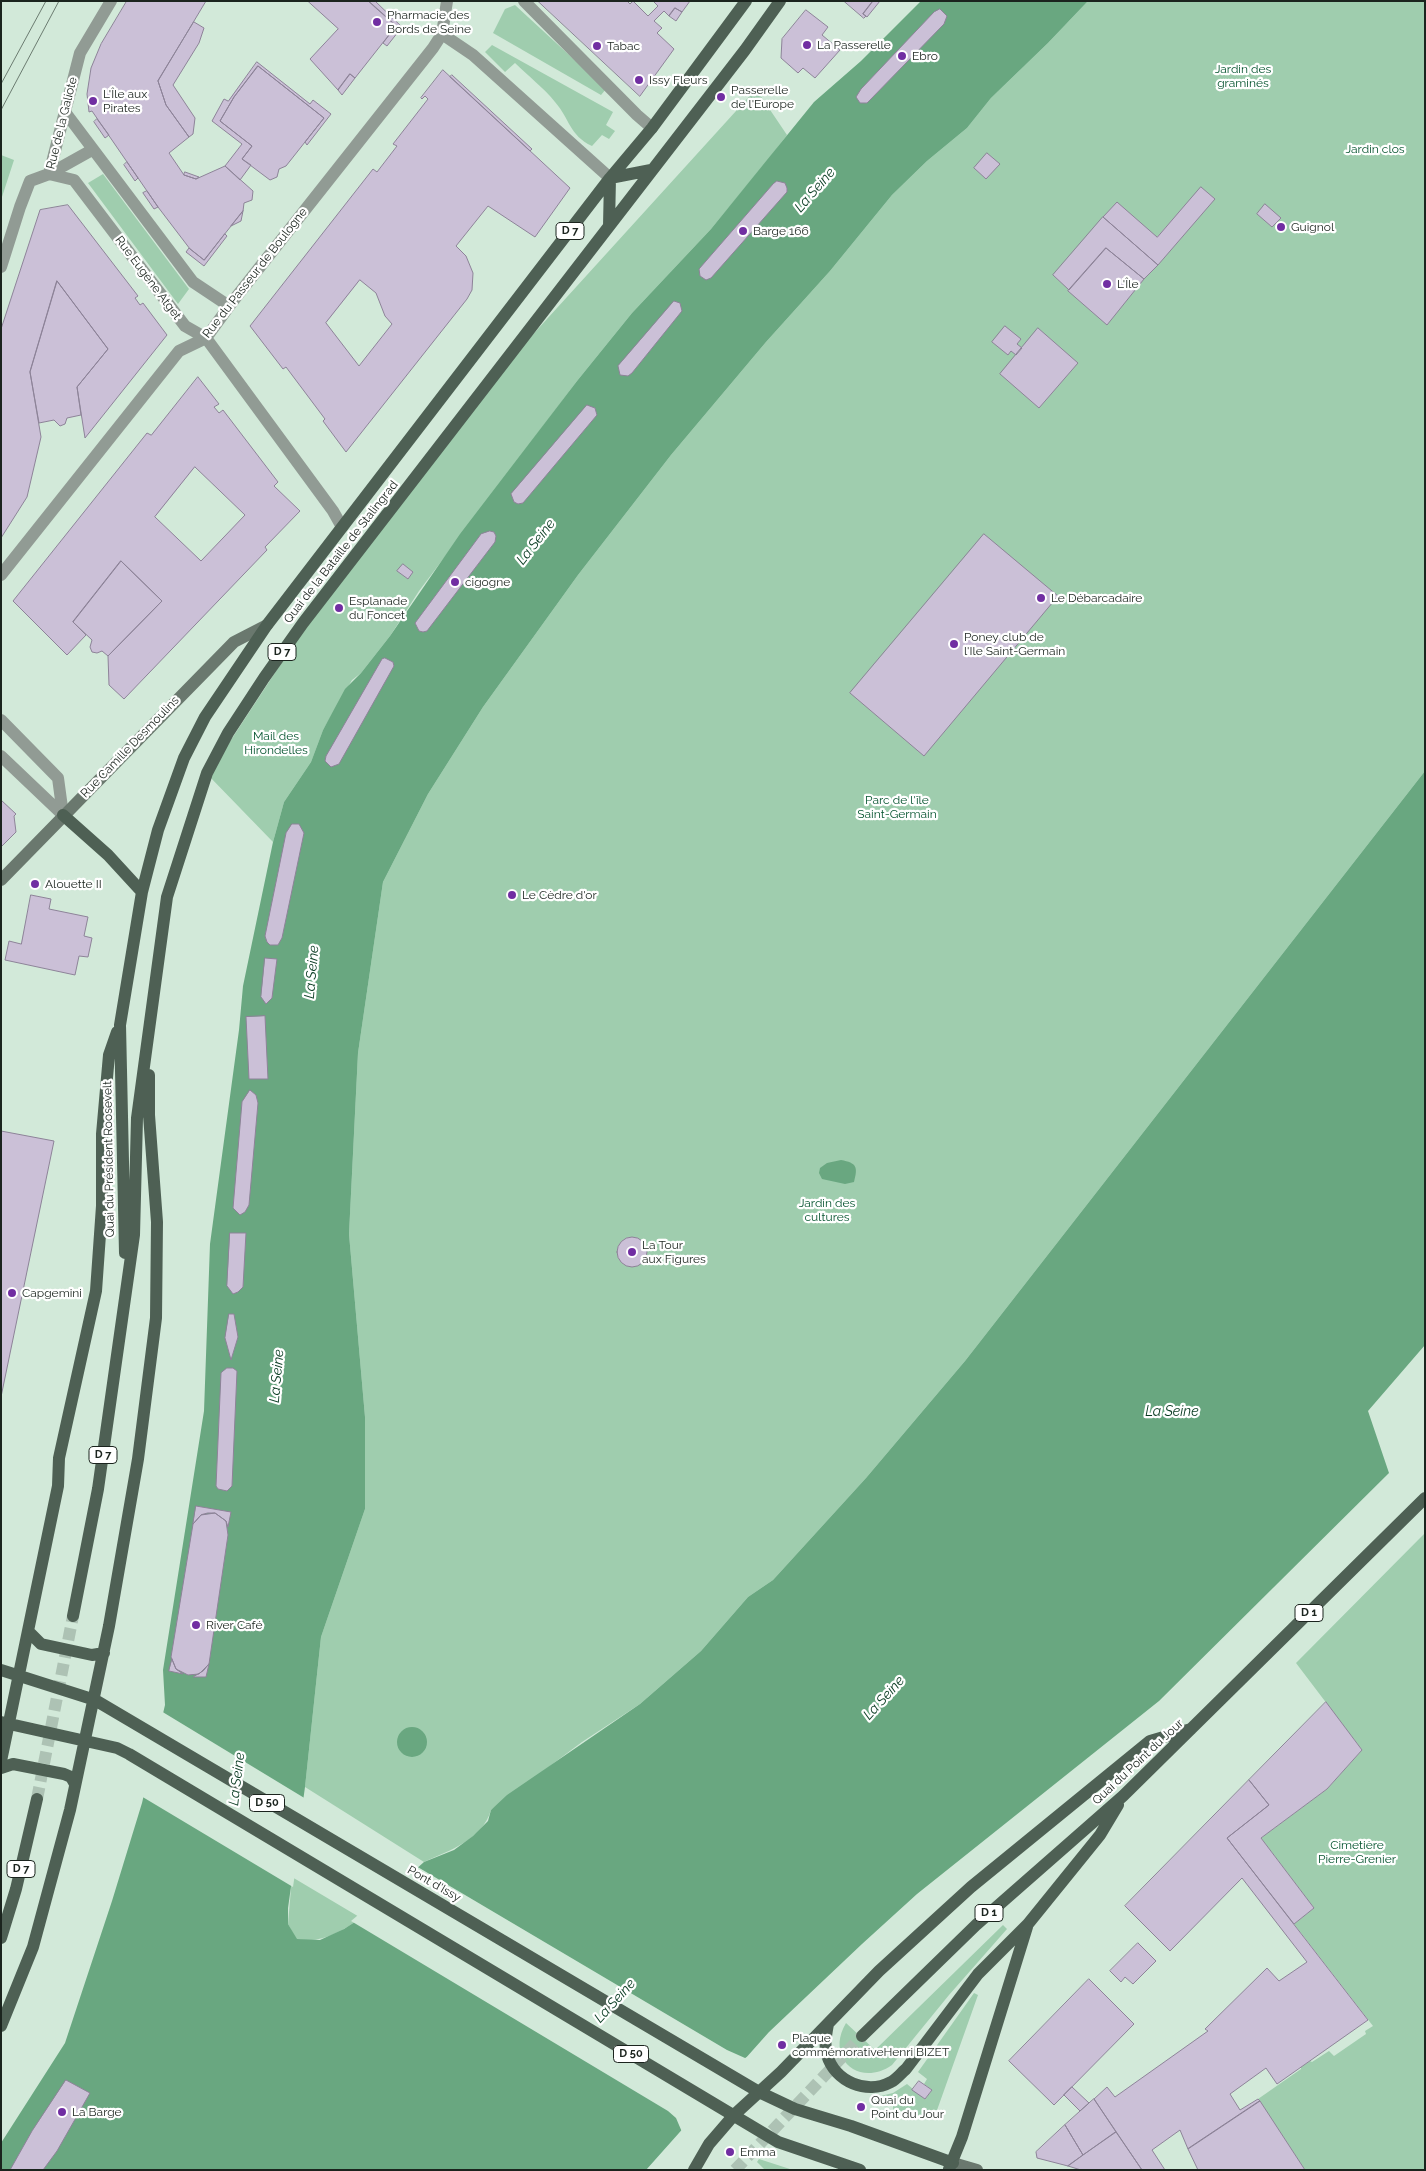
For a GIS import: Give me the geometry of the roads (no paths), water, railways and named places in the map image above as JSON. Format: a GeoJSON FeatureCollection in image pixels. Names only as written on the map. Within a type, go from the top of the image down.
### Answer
{"type":"FeatureCollection","features":[{"type":"Feature","properties":{"kind":"main road","name":"Quai de la Bataille de Stalingrad"},"geometry":{"type":"LineString","coordinates":[[120,1025],[142,892],[158,830],[184,758],[205,717],[267,626],[610,178],[652,128],[746,1]]}},
{"type":"Feature","properties":{"kind":"main road","name":"Quai de la Bataille de Stalingrad"},"geometry":{"type":"LineString","coordinates":[[148,1029],[167,897],[207,773],[228,733],[303,623],[745,50],[780,1]]}},
{"type":"Feature","properties":{"kind":"main road"},"geometry":{"type":"LineString","coordinates":[[609,226],[610,178],[651,170]]}},
{"type":"Feature","properties":{"kind":"main road"},"geometry":{"type":"LineString","coordinates":[[64,815],[113,860],[142,892]]}},
{"type":"Feature","properties":{"kind":"main road"},"geometry":{"type":"LineString","coordinates":[[1,1761],[5,1723],[20,1676],[58,1486],[59,1458],[96,1291],[102,1206],[102,1134],[109,1055],[120,1025]]}},
{"type":"Feature","properties":{"kind":"main road","name":"Quai du Président Roosevelt"},"geometry":{"type":"LineString","coordinates":[[120,1025],[126,1293]]}},
{"type":"Feature","properties":{"kind":"main road"},"geometry":{"type":"LineString","coordinates":[[1,2026],[33,1947],[70,1810],[95,1700],[138,1458],[156,1318],[157,1222],[149,1115],[148,1029]]}},
{"type":"Feature","properties":{"kind":"main road","name":"Quai du Président Roosevelt"},"geometry":{"type":"LineString","coordinates":[[73,1616],[98,1489],[134,1235],[137,1118],[148,1029]]}},
{"type":"Feature","properties":{"kind":"main road","name":"Quai du Point du Jour"},"geometry":{"type":"LineString","coordinates":[[862,2036],[976,1925],[1123,1796],[1425,1498]]}},
{"type":"Feature","properties":{"kind":"main road"},"geometry":{"type":"LineString","coordinates":[[29,1632],[41,1644],[92,1656],[104,1652]]}},
{"type":"Feature","properties":{"kind":"main road","name":"D 50"},"geometry":{"type":"LineString","coordinates":[[1,1670],[95,1700]]}},
{"type":"Feature","properties":{"kind":"main road","name":"Pont d'Issy"},"geometry":{"type":"LineString","coordinates":[[95,1700],[134,1725],[760,2092]]}},
{"type":"Feature","properties":{"kind":"main road","name":"D 50"},"geometry":{"type":"LineString","coordinates":[[5,1723],[85,1740],[117,1748],[129,1754],[778,2142],[860,2170]]}},
{"type":"Feature","properties":{"kind":"main road"},"geometry":{"type":"LineString","coordinates":[[694,2170],[709,2144],[734,2115],[760,2092],[880,1971],[971,1887],[1150,1741],[1193,1729]]}},
{"type":"Feature","properties":{"kind":"main road"},"geometry":{"type":"LineString","coordinates":[[1,1768],[13,1764],[64,1774],[71,1777],[75,1784]]}},
{"type":"Feature","properties":{"kind":"main road"},"geometry":{"type":"LineString","coordinates":[[828,2024],[825,2042],[827,2054],[833,2067],[842,2078],[863,2086],[878,2086],[889,2083],[906,2068],[978,1974],[1028,1924],[1100,1835],[1123,1796]]}},
{"type":"Feature","properties":{"kind":"main road","name":"D 7"},"geometry":{"type":"LineString","coordinates":[[1,1938],[16,1889],[37,1799]]}},
{"type":"Feature","properties":{"kind":"main road"},"geometry":{"type":"LineString","coordinates":[[951,2166],[1028,1924]]}},
{"type":"Feature","properties":{"kind":"main road","name":"D 50"},"geometry":{"type":"LineString","coordinates":[[760,2092],[795,2109],[851,2126],[951,2166]]}},
{"type":"Feature","properties":{"kind":"street","name":"Rue de la Galiote"},"geometry":{"type":"LineString","coordinates":[[1,266],[30,181],[49,174],[80,53],[111,1]]}},
{"type":"Feature","properties":{"kind":"street","name":"Rue du Passeur de Boulogne"},"geometry":{"type":"LineString","coordinates":[[1,575],[179,351],[206,338],[442,34],[447,1]]}},
{"type":"Feature","properties":{"kind":"street"},"geometry":{"type":"LineString","coordinates":[[524,1],[652,128]]}},
{"type":"Feature","properties":{"kind":"street"},"geometry":{"type":"LineString","coordinates":[[442,34],[473,55],[610,178]]}},
{"type":"Feature","properties":{"kind":"street"},"geometry":{"type":"LineString","coordinates":[[65,112],[193,282],[229,306]]}},
{"type":"Feature","properties":{"kind":"street"},"geometry":{"type":"LineString","coordinates":[[49,174],[92,150]]}},
{"type":"Feature","properties":{"kind":"street","name":"Rue Eugène Atget"},"geometry":{"type":"LineString","coordinates":[[49,174],[74,180],[185,326],[206,338],[334,511],[342,527]]}},
{"type":"Feature","properties":{"kind":"street","name":"Rue Camille Desmoulins"},"geometry":{"type":"LineString","coordinates":[[1,880],[234,642],[267,626]]}},
{"type":"Feature","properties":{"kind":"street"},"geometry":{"type":"LineString","coordinates":[[1,720],[58,778],[64,815]]}},
{"type":"Feature","properties":{"kind":"street"},"geometry":{"type":"LineString","coordinates":[[1,756],[64,815]]}},
{"type":"Feature","properties":{"kind":"street","name":"D 50"},"geometry":{"type":"LineString","coordinates":[[951,2166],[977,2170]]}},
{"type":"Feature","properties":{"kind":"water","name":"La Seine"},"geometry":{"type":"Polygon","coordinates":[[[921,1],[1088,1],[991,98],[967,128],[927,161],[892,195],[830,271],[766,342],[671,455],[578,575],[483,707],[428,794],[383,882],[358,1053],[349,1234],[365,1417],[365,1509],[321,1637],[305,1787],[288,1908],[288,1924],[297,1939],[320,1940],[344,1929],[361,1918],[424,1862],[454,1850],[473,1836],[488,1821],[491,1810],[507,1795],[640,1704],[701,1651],[748,1597],[773,1580],[866,1478],[965,1361],[1425,771],[1425,1345],[1368,1411],[1389,1473],[1159,1701],[917,1894],[862,1944],[769,2032],[646,2170],[1,2170],[1,2143],[65,2043],[142,1803],[165,1705],[163,1670],[204,1411],[210,1244],[239,1030],[243,986],[273,842],[284,802],[311,762],[323,730],[345,689],[361,673],[390,636],[460,534],[577,381],[632,313],[711,229],[814,102],[861,61],[921,1]]]}},
{"type":"Feature","properties":{"kind":"water"},"geometry":{"type":"Polygon","coordinates":[[[841,1160],[855,1166],[854,1182],[845,1184],[822,1179],[819,1173],[820,1168],[827,1163],[841,1160]]]}},
{"type":"Feature","properties":{"kind":"water"},"geometry":{"type":"Polygon","coordinates":[[[412,1727],[423,1731],[427,1742],[423,1753],[412,1757],[401,1753],[397,1742],[401,1731],[412,1727]]]}},
{"type":"Feature","properties":{"kind":"tunnel"},"geometry":{"type":"LineString","coordinates":[[37,1799],[73,1616]]}},
{"type":"Feature","properties":{"kind":"tunnel"},"geometry":{"type":"LineString","coordinates":[[735,2170],[862,2036]]}},
{"type":"Feature","properties":{"kind":"tram line"},"geometry":{"type":"LineString","coordinates":[[1,84],[46,1]]}},
{"type":"Feature","properties":{"kind":"tram line"},"geometry":{"type":"LineString","coordinates":[[1,110],[59,1]]}},
{"type":"Feature","properties":{"kind":"place","name":"Pharmacie des Bords de Seine"},"geometry":{"type":"Point","coordinates":[377,22]}},
{"type":"Feature","properties":{"kind":"place","name":"La Passerelle"},"geometry":{"type":"Point","coordinates":[807,45]}},
{"type":"Feature","properties":{"kind":"place","name":"Tabac"},"geometry":{"type":"Point","coordinates":[597,46]}},
{"type":"Feature","properties":{"kind":"place","name":"Ebro"},"geometry":{"type":"Point","coordinates":[902,56]}},
{"type":"Feature","properties":{"kind":"place","name":"Issy Fleurs"},"geometry":{"type":"Point","coordinates":[639,80]}},
{"type":"Feature","properties":{"kind":"place","name":"Passerelle de l'Europe"},"geometry":{"type":"Point","coordinates":[721,97]}},
{"type":"Feature","properties":{"kind":"place","name":"L'Île aux Pirates"},"geometry":{"type":"Point","coordinates":[93,101]}},
{"type":"Feature","properties":{"kind":"place","name":"Guignol"},"geometry":{"type":"Point","coordinates":[1281,227]}},
{"type":"Feature","properties":{"kind":"place","name":"Barge 166"},"geometry":{"type":"Point","coordinates":[743,231]}},
{"type":"Feature","properties":{"kind":"place","name":"L'Île"},"geometry":{"type":"Point","coordinates":[1107,284]}},
{"type":"Feature","properties":{"kind":"place","name":"cigogne"},"geometry":{"type":"Point","coordinates":[455,582]}},
{"type":"Feature","properties":{"kind":"place","name":"Le Débarcadaire"},"geometry":{"type":"Point","coordinates":[1041,598]}},
{"type":"Feature","properties":{"kind":"place","name":"Esplanade du Foncet"},"geometry":{"type":"Point","coordinates":[339,608]}},
{"type":"Feature","properties":{"kind":"place","name":"Poney club de l'Ile Saint-Germain"},"geometry":{"type":"Point","coordinates":[954,644]}},
{"type":"Feature","properties":{"kind":"place","name":"Alouette II"},"geometry":{"type":"Point","coordinates":[35,884]}},
{"type":"Feature","properties":{"kind":"place","name":"Le Cèdre d'or"},"geometry":{"type":"Point","coordinates":[512,895]}},
{"type":"Feature","properties":{"kind":"place","name":"La Tour aux Figures"},"geometry":{"type":"Point","coordinates":[632,1252]}},
{"type":"Feature","properties":{"kind":"place","name":"Capgemini"},"geometry":{"type":"Point","coordinates":[12,1293]}},
{"type":"Feature","properties":{"kind":"place","name":"River Café"},"geometry":{"type":"Point","coordinates":[196,1625]}},
{"type":"Feature","properties":{"kind":"place","name":"Plaque commémorativeHenri BIZET"},"geometry":{"type":"Point","coordinates":[782,2045]}},
{"type":"Feature","properties":{"kind":"place","name":"Quai du Point du Jour"},"geometry":{"type":"Point","coordinates":[861,2107]}},
{"type":"Feature","properties":{"kind":"place","name":"La Barge"},"geometry":{"type":"Point","coordinates":[62,2112]}},
{"type":"Feature","properties":{"kind":"place","name":"Emma"},"geometry":{"type":"Point","coordinates":[730,2152]}},
{"type":"Feature","properties":{"kind":"park label","name":"Jardin des graminés"},"geometry":{"type":"Point","coordinates":[1243,76]}},
{"type":"Feature","properties":{"kind":"park label","name":"Jardin clos"},"geometry":{"type":"Point","coordinates":[1375,149]}},
{"type":"Feature","properties":{"kind":"park label","name":"Mail des Hirondelles"},"geometry":{"type":"Point","coordinates":[276,743]}},
{"type":"Feature","properties":{"kind":"park label","name":"Parc de l'île Saint-Germain"},"geometry":{"type":"Point","coordinates":[897,807]}},
{"type":"Feature","properties":{"kind":"park label","name":"Jardin des cultures"},"geometry":{"type":"Point","coordinates":[827,1210]}},
{"type":"Feature","properties":{"kind":"park label","name":"Cimetière Pierre-Grenier"},"geometry":{"type":"Point","coordinates":[1357,1852]}}]}
